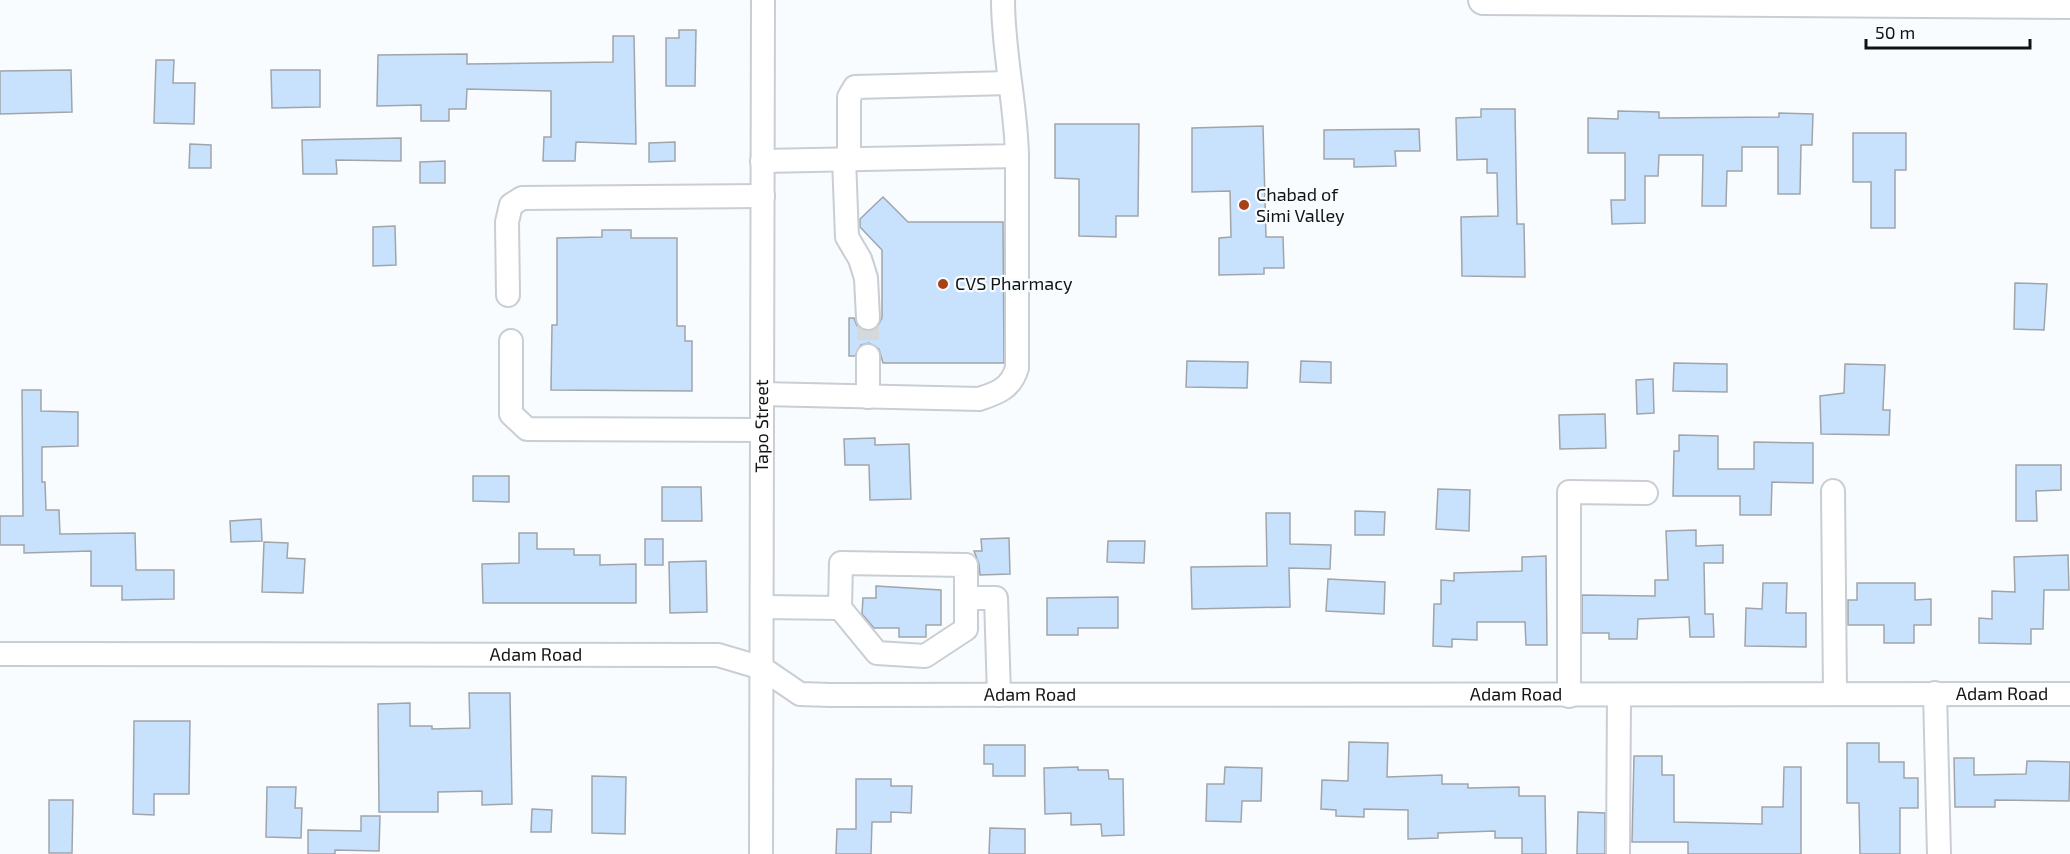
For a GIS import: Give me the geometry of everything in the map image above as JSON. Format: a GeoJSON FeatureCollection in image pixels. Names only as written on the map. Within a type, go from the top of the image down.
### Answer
{"type":"FeatureCollection","features":[{"type":"Feature","properties":{"kind":"main road"},"geometry":{"type":"LineString","coordinates":[[1483,0],[2070,4]]}},
{"type":"Feature","properties":{"kind":"street","name":"Tapo Street"},"geometry":{"type":"LineString","coordinates":[[761,854],[763,0]]}},
{"type":"Feature","properties":{"kind":"street"},"geometry":{"type":"LineString","coordinates":[[762,394],[979,399],[1001,392],[1014,377],[1017,368],[1017,156],[1016,129],[1003,38],[1003,0]]}},
{"type":"Feature","properties":{"kind":"street"},"geometry":{"type":"LineString","coordinates":[[868,318],[866,278],[860,259],[847,237],[849,98],[855,87],[1010,83]]}},
{"type":"Feature","properties":{"kind":"street"},"geometry":{"type":"LineString","coordinates":[[762,161],[1017,156]]}},
{"type":"Feature","properties":{"kind":"street"},"geometry":{"type":"LineString","coordinates":[[508,295],[507,222],[511,205],[522,198],[762,196]]}},
{"type":"Feature","properties":{"kind":"street"},"geometry":{"type":"LineString","coordinates":[[511,341],[511,414],[527,429],[762,430]]}},
{"type":"Feature","properties":{"kind":"street"},"geometry":{"type":"LineString","coordinates":[[868,356],[868,397]]}},
{"type":"Feature","properties":{"kind":"street"},"geometry":{"type":"LineString","coordinates":[[1833,491],[1834,693]]}},
{"type":"Feature","properties":{"kind":"street"},"geometry":{"type":"LineString","coordinates":[[1569,696],[1569,492],[1646,493]]}},
{"type":"Feature","properties":{"kind":"street"},"geometry":{"type":"LineString","coordinates":[[841,563],[966,565],[966,630],[925,656],[877,653],[840,608],[841,563]]}},
{"type":"Feature","properties":{"kind":"street"},"geometry":{"type":"LineString","coordinates":[[966,598],[996,598],[999,695]]}},
{"type":"Feature","properties":{"kind":"street"},"geometry":{"type":"LineString","coordinates":[[762,607],[840,608]]}},
{"type":"Feature","properties":{"kind":"street","name":"Adam Road"},"geometry":{"type":"LineString","coordinates":[[0,654],[718,655],[744,660],[762,668],[800,694],[1569,696],[1834,693],[2070,694]]}},
{"type":"Feature","properties":{"kind":"street"},"geometry":{"type":"LineString","coordinates":[[1935,693],[1939,854]]}},
{"type":"Feature","properties":{"kind":"street"},"geometry":{"type":"LineString","coordinates":[[1618,854],[1619,695]]}},
{"type":"Feature","properties":{"kind":"building"},"geometry":{"type":"Polygon","coordinates":[[[679,30],[696,30],[695,86],[666,86],[666,38],[679,38],[679,30]]]}},
{"type":"Feature","properties":{"kind":"building"},"geometry":{"type":"Polygon","coordinates":[[[613,36],[634,36],[636,144],[576,142],[575,161],[543,161],[544,137],[551,137],[551,91],[467,89],[466,109],[449,109],[449,121],[421,121],[421,105],[377,106],[378,55],[467,54],[467,64],[613,62],[613,36]]]}},
{"type":"Feature","properties":{"kind":"building"},"geometry":{"type":"Polygon","coordinates":[[[156,60],[174,60],[173,83],[195,83],[194,124],[154,123],[156,60]]]}},
{"type":"Feature","properties":{"kind":"building"},"geometry":{"type":"Polygon","coordinates":[[[71,70],[72,112],[0,114],[0,71],[71,70]]]}},
{"type":"Feature","properties":{"kind":"building"},"geometry":{"type":"Polygon","coordinates":[[[271,70],[320,70],[320,107],[272,108],[271,70]]]}},
{"type":"Feature","properties":{"kind":"building"},"geometry":{"type":"Polygon","coordinates":[[[1481,109],[1515,109],[1517,224],[1524,224],[1525,277],[1462,276],[1461,217],[1498,216],[1497,173],[1487,173],[1487,159],[1457,160],[1456,118],[1481,117],[1481,109]]]}},
{"type":"Feature","properties":{"kind":"building"},"geometry":{"type":"Polygon","coordinates":[[[1618,111],[1659,112],[1659,118],[1779,117],[1779,113],[1813,114],[1812,145],[1801,145],[1800,194],[1778,194],[1778,147],[1742,147],[1742,171],[1727,171],[1726,206],[1702,206],[1703,155],[1659,155],[1658,176],[1645,176],[1645,223],[1612,224],[1611,200],[1625,200],[1625,153],[1588,153],[1588,118],[1618,119],[1618,111]]]}},
{"type":"Feature","properties":{"kind":"building"},"geometry":{"type":"Polygon","coordinates":[[[1055,124],[1139,124],[1138,216],[1116,216],[1116,237],[1079,236],[1079,179],[1055,178],[1055,124]]]}},
{"type":"Feature","properties":{"kind":"building"},"geometry":{"type":"Polygon","coordinates":[[[1263,126],[1266,237],[1283,237],[1284,268],[1264,268],[1264,274],[1219,275],[1219,238],[1231,237],[1230,191],[1192,192],[1192,128],[1263,126]]]}},
{"type":"Feature","properties":{"kind":"building"},"geometry":{"type":"Polygon","coordinates":[[[1419,129],[1420,151],[1395,151],[1396,166],[1354,167],[1354,159],[1324,159],[1324,130],[1419,129]]]}},
{"type":"Feature","properties":{"kind":"building"},"geometry":{"type":"Polygon","coordinates":[[[1853,133],[1906,133],[1906,170],[1895,170],[1895,228],[1871,228],[1871,182],[1853,182],[1853,133]]]}},
{"type":"Feature","properties":{"kind":"building"},"geometry":{"type":"Polygon","coordinates":[[[401,138],[401,161],[336,160],[337,174],[303,174],[302,140],[401,138]]]}},
{"type":"Feature","properties":{"kind":"building"},"geometry":{"type":"Polygon","coordinates":[[[675,142],[675,161],[649,162],[649,143],[675,142]]]}},
{"type":"Feature","properties":{"kind":"building"},"geometry":{"type":"Polygon","coordinates":[[[190,144],[211,145],[211,168],[189,168],[190,144]]]}},
{"type":"Feature","properties":{"kind":"building"},"geometry":{"type":"Polygon","coordinates":[[[445,161],[445,183],[420,183],[420,162],[445,161]]]}},
{"type":"Feature","properties":{"kind":"building","name":"CVS Pharmacy"},"geometry":{"type":"Polygon","coordinates":[[[883,197],[908,222],[1003,222],[1004,363],[883,363],[879,349],[869,343],[861,345],[855,356],[849,356],[849,318],[854,318],[857,326],[868,331],[876,329],[882,318],[882,250],[860,227],[860,219],[883,197]]]}},
{"type":"Feature","properties":{"kind":"building"},"geometry":{"type":"Polygon","coordinates":[[[395,226],[396,265],[373,266],[373,227],[395,226]]]}},
{"type":"Feature","properties":{"kind":"building"},"geometry":{"type":"Polygon","coordinates":[[[602,230],[631,230],[631,238],[677,238],[677,326],[685,326],[685,341],[692,341],[692,391],[551,390],[552,325],[557,325],[557,238],[602,237],[602,230]]]}},
{"type":"Feature","properties":{"kind":"building"},"geometry":{"type":"Polygon","coordinates":[[[2015,283],[2047,284],[2044,330],[2014,329],[2015,283]]]}},
{"type":"Feature","properties":{"kind":"building"},"geometry":{"type":"Polygon","coordinates":[[[1187,361],[1248,362],[1247,388],[1186,387],[1187,361]]]}},
{"type":"Feature","properties":{"kind":"building"},"geometry":{"type":"Polygon","coordinates":[[[1301,361],[1331,362],[1331,383],[1300,382],[1301,361]]]}},
{"type":"Feature","properties":{"kind":"building"},"geometry":{"type":"Polygon","coordinates":[[[1674,363],[1727,364],[1727,392],[1673,391],[1674,363]]]}},
{"type":"Feature","properties":{"kind":"building"},"geometry":{"type":"Polygon","coordinates":[[[1845,364],[1885,365],[1883,410],[1890,410],[1889,435],[1821,434],[1820,396],[1844,393],[1845,364]]]}},
{"type":"Feature","properties":{"kind":"building"},"geometry":{"type":"Polygon","coordinates":[[[1653,379],[1654,413],[1637,414],[1636,380],[1653,379]]]}},
{"type":"Feature","properties":{"kind":"building"},"geometry":{"type":"Polygon","coordinates":[[[22,390],[41,390],[41,411],[78,412],[78,446],[42,447],[42,482],[45,482],[46,510],[59,510],[60,534],[135,533],[136,570],[174,570],[174,599],[122,600],[122,586],[91,586],[91,551],[24,553],[24,545],[0,545],[0,516],[23,516],[22,390]]]}},
{"type":"Feature","properties":{"kind":"building"},"geometry":{"type":"Polygon","coordinates":[[[1605,414],[1606,448],[1560,449],[1559,415],[1605,414]]]}},
{"type":"Feature","properties":{"kind":"building"},"geometry":{"type":"Polygon","coordinates":[[[1679,435],[1718,436],[1718,469],[1754,469],[1754,442],[1813,443],[1813,483],[1772,482],[1771,515],[1740,515],[1740,496],[1673,496],[1674,451],[1679,451],[1679,435]]]}},
{"type":"Feature","properties":{"kind":"building"},"geometry":{"type":"Polygon","coordinates":[[[875,438],[875,445],[909,444],[911,499],[870,500],[869,465],[845,465],[844,439],[875,438]]]}},
{"type":"Feature","properties":{"kind":"building"},"geometry":{"type":"Polygon","coordinates":[[[2016,465],[2061,465],[2061,490],[2036,491],[2037,521],[2016,521],[2016,465]]]}},
{"type":"Feature","properties":{"kind":"building"},"geometry":{"type":"Polygon","coordinates":[[[473,476],[509,476],[509,502],[473,501],[473,476]]]}},
{"type":"Feature","properties":{"kind":"building"},"geometry":{"type":"Polygon","coordinates":[[[662,487],[701,487],[702,521],[662,521],[662,487]]]}},
{"type":"Feature","properties":{"kind":"building"},"geometry":{"type":"Polygon","coordinates":[[[1438,489],[1470,490],[1469,531],[1436,529],[1438,489]]]}},
{"type":"Feature","properties":{"kind":"building"},"geometry":{"type":"Polygon","coordinates":[[[1355,511],[1385,512],[1384,535],[1355,535],[1355,511]]]}},
{"type":"Feature","properties":{"kind":"building"},"geometry":{"type":"Polygon","coordinates":[[[1266,513],[1290,513],[1290,544],[1331,545],[1330,569],[1289,568],[1290,607],[1192,609],[1191,567],[1267,566],[1266,513]]]}},
{"type":"Feature","properties":{"kind":"building"},"geometry":{"type":"Polygon","coordinates":[[[261,519],[262,541],[231,542],[230,521],[261,519]]]}},
{"type":"Feature","properties":{"kind":"building"},"geometry":{"type":"Polygon","coordinates":[[[1696,530],[1696,546],[1723,545],[1723,563],[1704,563],[1705,614],[1713,614],[1714,637],[1690,637],[1689,617],[1638,619],[1637,639],[1609,639],[1609,633],[1582,633],[1582,595],[1655,596],[1655,580],[1668,580],[1666,531],[1696,530]]]}},
{"type":"Feature","properties":{"kind":"building"},"geometry":{"type":"Polygon","coordinates":[[[519,533],[537,533],[537,549],[574,549],[574,555],[600,555],[600,565],[636,564],[636,603],[483,603],[482,564],[519,563],[519,533]]]}},
{"type":"Feature","properties":{"kind":"building"},"geometry":{"type":"Polygon","coordinates":[[[1009,538],[1010,574],[980,575],[974,551],[982,551],[981,539],[1009,538]]]}},
{"type":"Feature","properties":{"kind":"building"},"geometry":{"type":"Polygon","coordinates":[[[645,539],[663,539],[663,565],[645,565],[645,539]]]}},
{"type":"Feature","properties":{"kind":"building"},"geometry":{"type":"Polygon","coordinates":[[[1108,541],[1145,541],[1144,563],[1107,562],[1108,541]]]}},
{"type":"Feature","properties":{"kind":"building"},"geometry":{"type":"Polygon","coordinates":[[[264,542],[288,543],[287,558],[305,559],[303,593],[262,592],[264,542]]]}},
{"type":"Feature","properties":{"kind":"building"},"geometry":{"type":"Polygon","coordinates":[[[2068,555],[2069,590],[2044,590],[2043,629],[2031,629],[2031,644],[1979,643],[1979,618],[1992,619],[1992,591],[2015,592],[2014,557],[2068,555]]]}},
{"type":"Feature","properties":{"kind":"building"},"geometry":{"type":"Polygon","coordinates":[[[1546,556],[1547,645],[1526,645],[1525,622],[1477,622],[1477,640],[1452,639],[1452,647],[1433,646],[1434,604],[1441,604],[1441,580],[1454,581],[1454,573],[1522,571],[1522,557],[1546,556]]]}},
{"type":"Feature","properties":{"kind":"building"},"geometry":{"type":"Polygon","coordinates":[[[706,561],[707,612],[670,613],[669,562],[706,561]]]}},
{"type":"Feature","properties":{"kind":"building"},"geometry":{"type":"Polygon","coordinates":[[[1328,579],[1385,582],[1384,614],[1326,611],[1328,579]]]}},
{"type":"Feature","properties":{"kind":"building"},"geometry":{"type":"Polygon","coordinates":[[[1763,583],[1787,583],[1786,613],[1806,613],[1806,647],[1745,646],[1746,608],[1762,609],[1763,583]]]}},
{"type":"Feature","properties":{"kind":"building"},"geometry":{"type":"Polygon","coordinates":[[[1857,583],[1915,583],[1915,600],[1931,599],[1931,625],[1914,625],[1914,643],[1884,643],[1884,625],[1848,625],[1848,600],[1857,600],[1857,583]]]}},
{"type":"Feature","properties":{"kind":"building"},"geometry":{"type":"Polygon","coordinates":[[[876,586],[941,590],[941,625],[926,625],[926,637],[899,637],[899,628],[874,628],[862,614],[863,598],[876,598],[876,586]]]}},
{"type":"Feature","properties":{"kind":"building"},"geometry":{"type":"Polygon","coordinates":[[[1118,597],[1118,628],[1078,628],[1078,635],[1047,635],[1047,598],[1118,597]]]}},
{"type":"Feature","properties":{"kind":"building"},"geometry":{"type":"Polygon","coordinates":[[[469,693],[510,693],[512,804],[482,805],[482,791],[438,792],[438,812],[379,812],[378,704],[410,703],[410,726],[432,726],[432,729],[470,728],[469,693]]]}},
{"type":"Feature","properties":{"kind":"building"},"geometry":{"type":"Polygon","coordinates":[[[134,721],[190,721],[189,794],[154,794],[154,815],[133,814],[134,721]]]}},
{"type":"Feature","properties":{"kind":"building"},"geometry":{"type":"Polygon","coordinates":[[[1349,742],[1388,743],[1387,777],[1442,775],[1442,784],[1468,784],[1468,788],[1519,787],[1519,796],[1545,796],[1546,854],[1522,854],[1522,838],[1495,838],[1495,831],[1438,833],[1438,838],[1408,839],[1408,810],[1364,809],[1364,817],[1336,816],[1336,810],[1321,809],[1322,780],[1348,781],[1349,742]]]}},
{"type":"Feature","properties":{"kind":"building"},"geometry":{"type":"Polygon","coordinates":[[[1847,743],[1879,743],[1879,762],[1904,762],[1904,778],[1918,778],[1918,808],[1900,808],[1900,854],[1860,854],[1859,803],[1847,803],[1847,743]]]}},
{"type":"Feature","properties":{"kind":"building"},"geometry":{"type":"Polygon","coordinates":[[[984,745],[1025,745],[1025,776],[993,776],[993,764],[984,764],[984,745]]]}},
{"type":"Feature","properties":{"kind":"building"},"geometry":{"type":"Polygon","coordinates":[[[1634,756],[1662,756],[1662,775],[1674,775],[1674,822],[1762,824],[1762,807],[1783,807],[1784,767],[1801,767],[1801,854],[1688,854],[1688,842],[1632,842],[1634,756]]]}},
{"type":"Feature","properties":{"kind":"building"},"geometry":{"type":"Polygon","coordinates":[[[1954,758],[1974,758],[1974,775],[2026,774],[2027,761],[2070,762],[2069,801],[1995,800],[1995,807],[1955,807],[1954,758]]]}},
{"type":"Feature","properties":{"kind":"building"},"geometry":{"type":"Polygon","coordinates":[[[1078,767],[1078,770],[1108,770],[1109,779],[1123,779],[1124,835],[1102,836],[1101,824],[1071,825],[1071,813],[1045,814],[1044,768],[1078,767]]]}},
{"type":"Feature","properties":{"kind":"building"},"geometry":{"type":"Polygon","coordinates":[[[1225,767],[1262,768],[1261,801],[1242,801],[1241,822],[1206,821],[1207,784],[1224,784],[1225,767]]]}},
{"type":"Feature","properties":{"kind":"building"},"geometry":{"type":"Polygon","coordinates":[[[592,776],[626,777],[625,834],[592,833],[592,776]]]}},
{"type":"Feature","properties":{"kind":"building"},"geometry":{"type":"Polygon","coordinates":[[[856,779],[891,779],[891,786],[912,786],[911,813],[891,812],[891,822],[872,822],[871,854],[836,854],[837,829],[856,829],[856,779]]]}},
{"type":"Feature","properties":{"kind":"building"},"geometry":{"type":"Polygon","coordinates":[[[267,787],[296,787],[295,808],[302,808],[301,838],[266,837],[267,787]]]}},
{"type":"Feature","properties":{"kind":"building"},"geometry":{"type":"Polygon","coordinates":[[[49,800],[73,800],[72,853],[49,853],[49,800]]]}},
{"type":"Feature","properties":{"kind":"building"},"geometry":{"type":"Polygon","coordinates":[[[532,809],[552,810],[551,832],[531,832],[532,809]]]}},
{"type":"Feature","properties":{"kind":"building"},"geometry":{"type":"Polygon","coordinates":[[[1578,812],[1605,813],[1605,854],[1577,854],[1578,812]]]}},
{"type":"Feature","properties":{"kind":"building"},"geometry":{"type":"Polygon","coordinates":[[[361,816],[380,816],[379,851],[335,850],[335,854],[308,854],[308,830],[361,831],[361,816]]]}},
{"type":"Feature","properties":{"kind":"building"},"geometry":{"type":"Polygon","coordinates":[[[990,828],[1025,829],[1025,854],[989,854],[990,828]]]}},
{"type":"Feature","properties":{"kind":"tunnel"},"geometry":{"type":"LineString","coordinates":[[868,318],[868,356]]}},
{"type":"Feature","properties":{"kind":"place","name":"Chabad of Simi Valley"},"geometry":{"type":"Point","coordinates":[1244,205]}},
{"type":"Feature","properties":{"kind":"place","name":"CVS Pharmacy"},"geometry":{"type":"Point","coordinates":[943,284]}}]}
